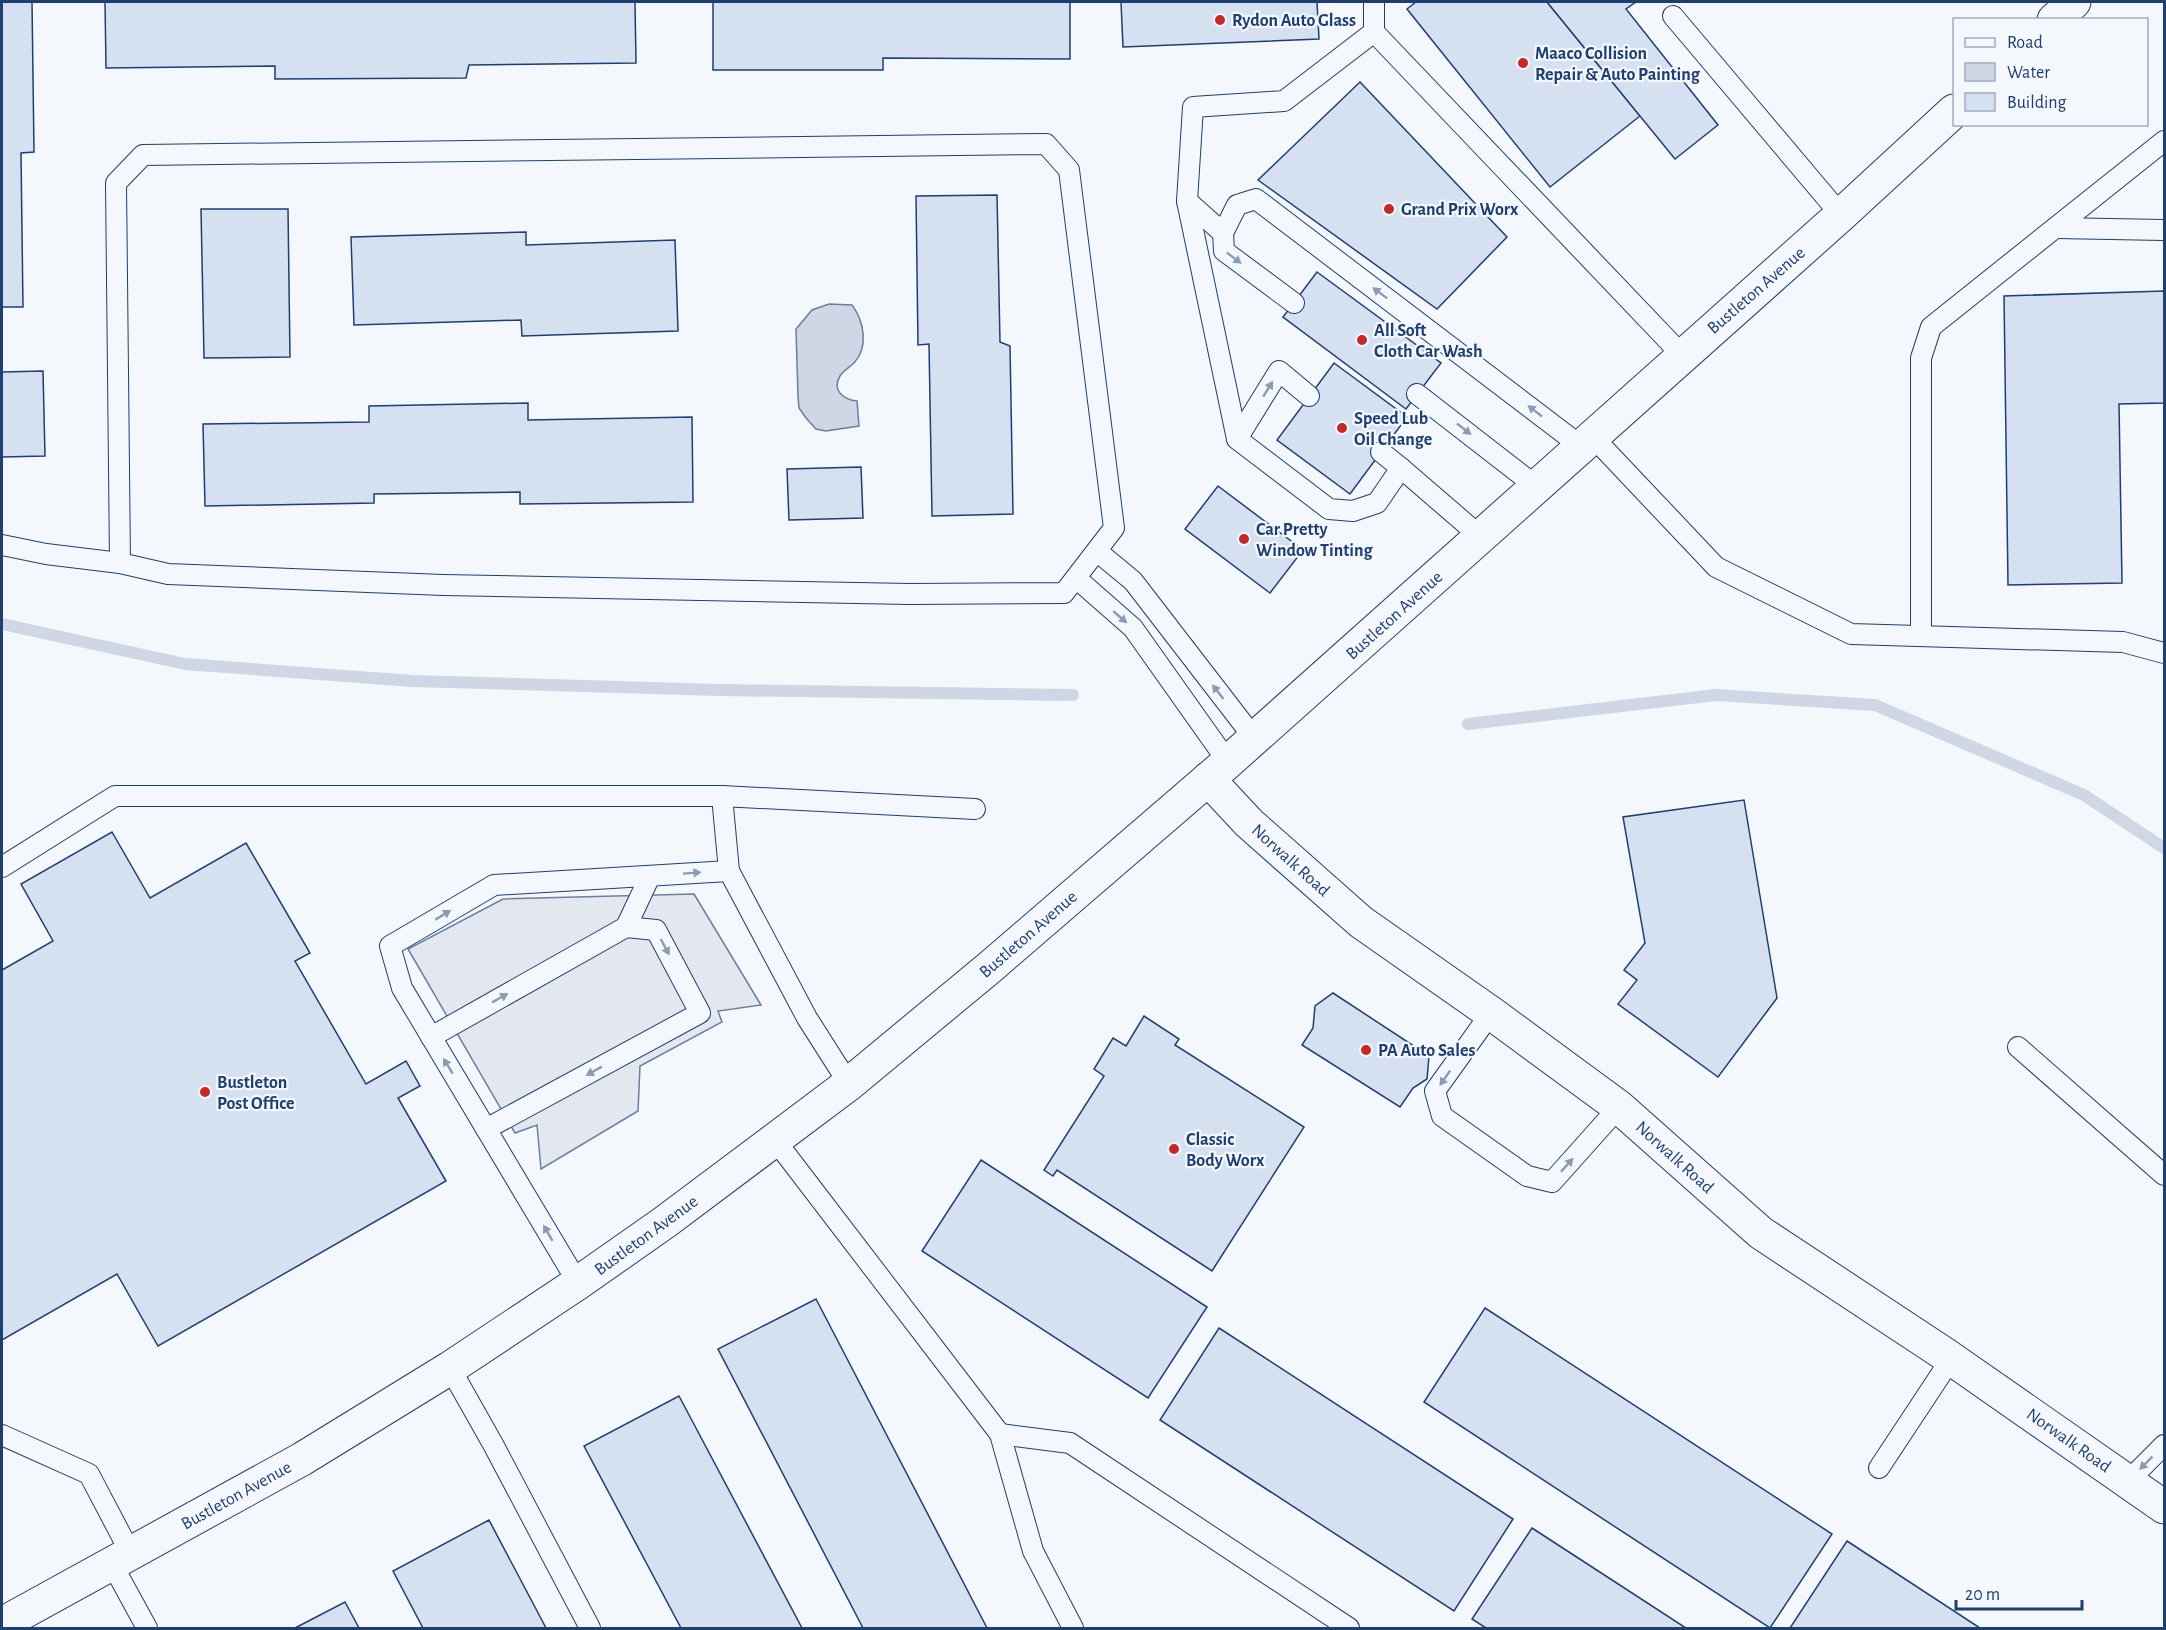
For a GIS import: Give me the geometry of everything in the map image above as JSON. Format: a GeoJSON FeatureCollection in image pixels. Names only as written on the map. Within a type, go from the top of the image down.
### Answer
{"type":"FeatureCollection","features":[{"type":"Feature","properties":{"kind":"main road"},"geometry":{"type":"LineString","coordinates":[[2056,18],[2074,2]]}},
{"type":"Feature","properties":{"kind":"main road","name":"Bustleton Avenue"},"geometry":{"type":"LineString","coordinates":[[2,1624],[302,1459],[450,1368],[665,1222],[849,1084],[989,968],[1218,770],[1841,215],[1953,112]]}},
{"type":"Feature","properties":{"kind":"main road","name":"Norwalk Road"},"geometry":{"type":"LineString","coordinates":[[1218,770],[1249,823],[1361,922],[1491,1013],[1619,1107],[1761,1233],[1951,1359],[2164,1507]]}},
{"type":"Feature","properties":{"kind":"lane"},"geometry":{"type":"LineString","coordinates":[[1374,2],[1374,32],[1682,355]]}},
{"type":"Feature","properties":{"kind":"lane"},"geometry":{"type":"LineString","coordinates":[[1673,16],[1841,215]]}},
{"type":"Feature","properties":{"kind":"lane"},"geometry":{"type":"LineString","coordinates":[[1374,32],[1284,101],[1194,107],[1187,201],[1237,439],[1329,509],[1353,511],[1377,503],[1401,468]]}},
{"type":"Feature","properties":{"kind":"lane"},"geometry":{"type":"LineString","coordinates":[[1921,636],[1921,358],[1931,327],[2164,141]]}},
{"type":"Feature","properties":{"kind":"lane"},"geometry":{"type":"LineString","coordinates":[[2,546],[120,563],[168,574],[431,585],[910,594],[1064,593],[1098,552],[1114,528],[1069,170],[1046,144],[143,155],[116,183],[120,563]]}},
{"type":"Feature","properties":{"kind":"lane"},"geometry":{"type":"LineString","coordinates":[[1294,303],[1224,251],[1223,234],[1237,205],[1256,199],[1587,442],[1716,567],[1851,634],[2123,642],[2164,653]]}},
{"type":"Feature","properties":{"kind":"lane"},"geometry":{"type":"LineString","coordinates":[[1187,201],[1223,234]]}},
{"type":"Feature","properties":{"kind":"lane"},"geometry":{"type":"LineString","coordinates":[[2056,228],[2164,230]]}},
{"type":"Feature","properties":{"kind":"lane"},"geometry":{"type":"LineString","coordinates":[[1237,439],[1279,371],[1310,396]]}},
{"type":"Feature","properties":{"kind":"lane"},"geometry":{"type":"LineString","coordinates":[[1417,394],[1537,487]]}},
{"type":"Feature","properties":{"kind":"lane"},"geometry":{"type":"LineString","coordinates":[[1381,452],[1481,537]]}},
{"type":"Feature","properties":{"kind":"lane"},"geometry":{"type":"LineString","coordinates":[[1098,552],[1133,581],[1254,738]]}},
{"type":"Feature","properties":{"kind":"lane"},"geometry":{"type":"LineString","coordinates":[[1076,578],[1133,628],[1218,770]]}},
{"type":"Feature","properties":{"kind":"lane"},"geometry":{"type":"LineString","coordinates":[[2,867],[115,796],[722,796],[975,809]]}},
{"type":"Feature","properties":{"kind":"lane"},"geometry":{"type":"LineString","coordinates":[[722,796],[729,871],[807,1018],[849,1084]]}},
{"type":"Feature","properties":{"kind":"lane"},"geometry":{"type":"LineString","coordinates":[[578,1283],[402,988],[390,946],[494,885],[729,871]]}},
{"type":"Feature","properties":{"kind":"lane"},"geometry":{"type":"LineString","coordinates":[[626,927],[650,876]]}},
{"type":"Feature","properties":{"kind":"lane"},"geometry":{"type":"LineString","coordinates":[[430,1037],[626,927],[656,930],[700,1013],[486,1129]]}},
{"type":"Feature","properties":{"kind":"lane"},"geometry":{"type":"LineString","coordinates":[[1491,1013],[1435,1091],[1442,1116],[1527,1176],[1552,1182],[1619,1107]]}},
{"type":"Feature","properties":{"kind":"lane"},"geometry":{"type":"LineString","coordinates":[[2018,1047],[2164,1175]]}},
{"type":"Feature","properties":{"kind":"lane"},"geometry":{"type":"LineString","coordinates":[[775,1140],[1000,1434],[1033,1551],[1073,1629]]}},
{"type":"Feature","properties":{"kind":"lane"},"geometry":{"type":"LineString","coordinates":[[1879,1468],[1951,1359]]}},
{"type":"Feature","properties":{"kind":"lane"},"geometry":{"type":"LineString","coordinates":[[450,1368],[494,1446],[590,1629]]}},
{"type":"Feature","properties":{"kind":"lane"},"geometry":{"type":"LineString","coordinates":[[1000,1434],[1070,1443],[1349,1629]]}},
{"type":"Feature","properties":{"kind":"lane"},"geometry":{"type":"LineString","coordinates":[[2,1435],[89,1474],[147,1629]]}},
{"type":"Feature","properties":{"kind":"lane"},"geometry":{"type":"LineString","coordinates":[[2128,1481],[2164,1445]]}},
{"type":"Feature","properties":{"kind":"shaded area"},"geometry":{"type":"Polygon","coordinates":[[[694,894],[761,1005],[718,1011],[722,1022],[640,1066],[638,1111],[541,1169],[537,1125],[515,1133],[408,949],[503,899],[694,894]]]}},
{"type":"Feature","properties":{"kind":"water"},"geometry":{"type":"Polygon","coordinates":[[[829,304],[852,305],[862,326],[863,342],[859,357],[841,374],[837,386],[844,397],[857,401],[859,426],[826,431],[816,429],[799,408],[796,329],[812,310],[829,304]]]}},
{"type":"Feature","properties":{"kind":"building"},"geometry":{"type":"Polygon","coordinates":[[[2,2],[32,2],[34,152],[21,153],[23,307],[2,307],[2,2]]]}},
{"type":"Feature","properties":{"kind":"building"},"geometry":{"type":"Polygon","coordinates":[[[105,2],[635,2],[636,63],[469,65],[466,78],[275,79],[275,66],[106,68],[105,2]]]}},
{"type":"Feature","properties":{"kind":"building"},"geometry":{"type":"Polygon","coordinates":[[[713,2],[1070,2],[1070,59],[883,58],[883,70],[713,70],[713,2]]]}},
{"type":"Feature","properties":{"kind":"building","name":"Rydon Auto Glass"},"geometry":{"type":"Polygon","coordinates":[[[1121,2],[1317,2],[1319,39],[1123,47],[1121,2]]]}},
{"type":"Feature","properties":{"kind":"building","name":"Maaco Collision Repair & Auto Painting"},"geometry":{"type":"Polygon","coordinates":[[[1416,2],[1547,2],[1640,116],[1550,187],[1407,9],[1416,2]]]}},
{"type":"Feature","properties":{"kind":"building"},"geometry":{"type":"Polygon","coordinates":[[[1547,2],[1636,2],[1626,9],[1718,125],[1675,159],[1547,2]]]}},
{"type":"Feature","properties":{"kind":"building","name":"Grand Prix Worx"},"geometry":{"type":"Polygon","coordinates":[[[1360,82],[1507,237],[1437,309],[1258,180],[1360,82]]]}},
{"type":"Feature","properties":{"kind":"building"},"geometry":{"type":"Polygon","coordinates":[[[997,195],[1000,342],[1010,346],[1013,514],[932,516],[929,344],[918,345],[916,196],[997,195]]]}},
{"type":"Feature","properties":{"kind":"building"},"geometry":{"type":"Polygon","coordinates":[[[201,209],[288,209],[290,357],[204,358],[201,209]]]}},
{"type":"Feature","properties":{"kind":"building"},"geometry":{"type":"Polygon","coordinates":[[[526,232],[526,245],[675,240],[678,331],[522,336],[521,320],[354,325],[351,237],[526,232]]]}},
{"type":"Feature","properties":{"kind":"building","name":"All Soft Cloth Car Wash"},"geometry":{"type":"Polygon","coordinates":[[[1317,272],[1441,363],[1406,409],[1283,317],[1317,272]]]}},
{"type":"Feature","properties":{"kind":"building"},"geometry":{"type":"Polygon","coordinates":[[[2164,291],[2164,403],[2119,404],[2122,583],[2008,585],[2004,296],[2164,291]]]}},
{"type":"Feature","properties":{"kind":"building","name":"Speed Lub Oil Change"},"geometry":{"type":"Polygon","coordinates":[[[1334,363],[1407,417],[1350,494],[1277,440],[1334,363]]]}},
{"type":"Feature","properties":{"kind":"building"},"geometry":{"type":"Polygon","coordinates":[[[43,371],[45,456],[2,457],[2,372],[43,371]]]}},
{"type":"Feature","properties":{"kind":"building"},"geometry":{"type":"Polygon","coordinates":[[[528,403],[528,420],[692,417],[693,502],[520,504],[520,492],[374,494],[374,503],[205,506],[203,424],[369,422],[369,406],[528,403]]]}},
{"type":"Feature","properties":{"kind":"building"},"geometry":{"type":"Polygon","coordinates":[[[861,467],[863,518],[789,520],[787,469],[861,467]]]}},
{"type":"Feature","properties":{"kind":"building","name":"Car Pretty Window Tinting"},"geometry":{"type":"Polygon","coordinates":[[[1218,486],[1303,550],[1270,593],[1185,529],[1218,486]]]}},
{"type":"Feature","properties":{"kind":"building"},"geometry":{"type":"Polygon","coordinates":[[[1744,800],[1777,998],[1718,1077],[1618,1004],[1637,980],[1624,970],[1645,943],[1623,817],[1744,800]]]}},
{"type":"Feature","properties":{"kind":"building","name":"Bustleton Post Office"},"geometry":{"type":"Polygon","coordinates":[[[112,832],[150,898],[246,843],[310,953],[295,961],[366,1084],[406,1061],[420,1086],[398,1098],[446,1181],[158,1346],[117,1274],[2,1340],[2,970],[53,941],[21,884],[112,832]]]}},
{"type":"Feature","properties":{"kind":"building","name":"PA Auto Sales"},"geometry":{"type":"Polygon","coordinates":[[[1333,993],[1429,1056],[1427,1079],[1413,1088],[1400,1107],[1302,1045],[1313,1028],[1315,1006],[1333,993]]]}},
{"type":"Feature","properties":{"kind":"building","name":"Classic Body Worx"},"geometry":{"type":"Polygon","coordinates":[[[1144,1016],[1179,1039],[1175,1045],[1304,1127],[1212,1271],[1057,1170],[1053,1176],[1044,1170],[1104,1076],[1094,1069],[1113,1038],[1126,1046],[1144,1016]]]}},
{"type":"Feature","properties":{"kind":"building"},"geometry":{"type":"Polygon","coordinates":[[[981,1160],[1207,1307],[1148,1398],[922,1251],[981,1160]]]}},
{"type":"Feature","properties":{"kind":"building"},"geometry":{"type":"Polygon","coordinates":[[[816,1299],[987,1628],[863,1628],[718,1349],[816,1299]]]}},
{"type":"Feature","properties":{"kind":"building"},"geometry":{"type":"Polygon","coordinates":[[[1485,1308],[1832,1534],[1770,1628],[1424,1402],[1485,1308]]]}},
{"type":"Feature","properties":{"kind":"building"},"geometry":{"type":"Polygon","coordinates":[[[1219,1328],[1513,1519],[1454,1611],[1160,1420],[1219,1328]]]}},
{"type":"Feature","properties":{"kind":"building"},"geometry":{"type":"Polygon","coordinates":[[[679,1396],[802,1628],[681,1628],[584,1446],[679,1396]]]}},
{"type":"Feature","properties":{"kind":"building"},"geometry":{"type":"Polygon","coordinates":[[[489,1520],[546,1628],[423,1628],[393,1571],[489,1520]]]}},
{"type":"Feature","properties":{"kind":"building"},"geometry":{"type":"Polygon","coordinates":[[[1532,1528],[1686,1628],[1486,1628],[1472,1619],[1532,1528]]]}},
{"type":"Feature","properties":{"kind":"building"},"geometry":{"type":"Polygon","coordinates":[[[1847,1541],[1980,1628],[1790,1628],[1847,1541]]]}},
{"type":"Feature","properties":{"kind":"building"},"geometry":{"type":"Polygon","coordinates":[[[345,1602],[359,1628],[295,1628],[345,1602]]]}},
{"type":"Feature","properties":{"kind":"waterway"},"geometry":{"type":"LineString","coordinates":[[2,624],[185,664],[413,681],[719,690],[1073,695]]}},
{"type":"Feature","properties":{"kind":"waterway"},"geometry":{"type":"LineString","coordinates":[[1468,724],[1716,695],[1875,705],[2084,795],[2164,848]]}},
{"type":"Feature","properties":{"kind":"place","name":"Rydon Auto Glass"},"geometry":{"type":"Point","coordinates":[1220,20]}},
{"type":"Feature","properties":{"kind":"place","name":"Maaco Collision Repair & Auto Painting"},"geometry":{"type":"Point","coordinates":[1523,63]}},
{"type":"Feature","properties":{"kind":"place","name":"Grand Prix Worx"},"geometry":{"type":"Point","coordinates":[1389,209]}},
{"type":"Feature","properties":{"kind":"place","name":"All Soft Cloth Car Wash"},"geometry":{"type":"Point","coordinates":[1362,340]}},
{"type":"Feature","properties":{"kind":"place","name":"Speed Lub Oil Change"},"geometry":{"type":"Point","coordinates":[1342,428]}},
{"type":"Feature","properties":{"kind":"place","name":"Car Pretty Window Tinting"},"geometry":{"type":"Point","coordinates":[1244,539]}},
{"type":"Feature","properties":{"kind":"place","name":"PA Auto Sales"},"geometry":{"type":"Point","coordinates":[1366,1050]}},
{"type":"Feature","properties":{"kind":"place","name":"Bustleton Post Office"},"geometry":{"type":"Point","coordinates":[205,1092]}},
{"type":"Feature","properties":{"kind":"place","name":"Classic Body Worx"},"geometry":{"type":"Point","coordinates":[1174,1149]}}]}
